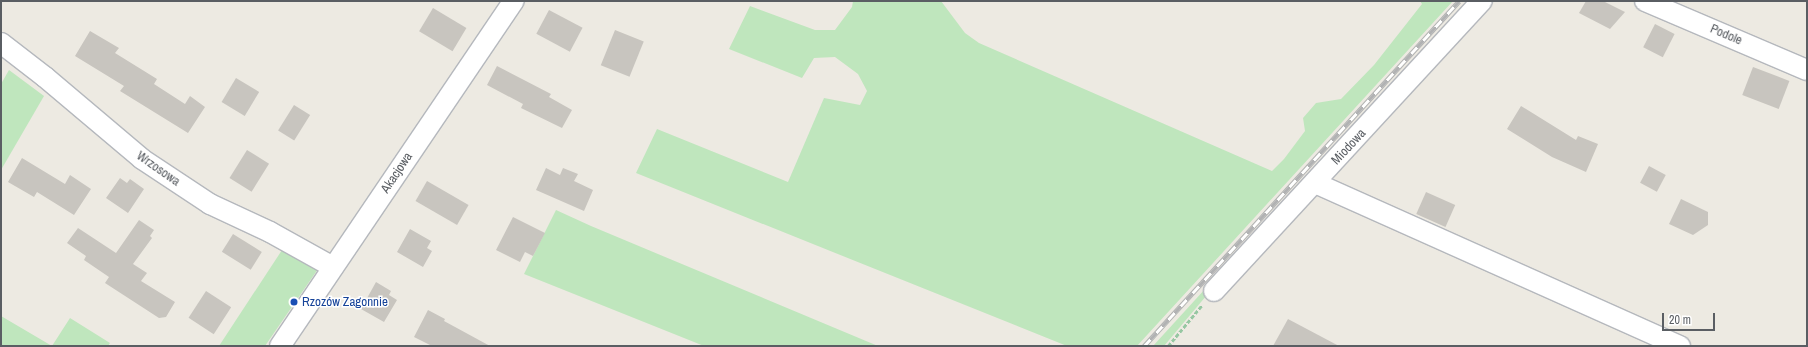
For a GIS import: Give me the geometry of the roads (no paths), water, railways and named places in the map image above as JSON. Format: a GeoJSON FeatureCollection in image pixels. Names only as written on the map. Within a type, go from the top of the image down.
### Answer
{"type":"FeatureCollection","features":[{"type":"Feature","properties":{"kind":"street","name":"Akacjowa"},"geometry":{"type":"LineString","coordinates":[[280,346],[514,1]]}},
{"type":"Feature","properties":{"kind":"street","name":"Miodowa"},"geometry":{"type":"LineString","coordinates":[[1214,291],[1482,1]]}},
{"type":"Feature","properties":{"kind":"street","name":"Podole"},"geometry":{"type":"LineString","coordinates":[[1645,1],[1807,70]]}},
{"type":"Feature","properties":{"kind":"street","name":"Wrzosowa"},"geometry":{"type":"LineString","coordinates":[[1,43],[45,76],[142,159],[210,204],[270,232],[333,267]]}},
{"type":"Feature","properties":{"kind":"street"},"geometry":{"type":"LineString","coordinates":[[1314,183],[1680,346]]}},
{"type":"Feature","properties":{"kind":"railway"},"geometry":{"type":"LineString","coordinates":[[1144,346],[1459,1]]}},
{"type":"Feature","properties":{"kind":"place","name":"Rzozów Zagonnie"},"geometry":{"type":"Point","coordinates":[294,302]}}]}
